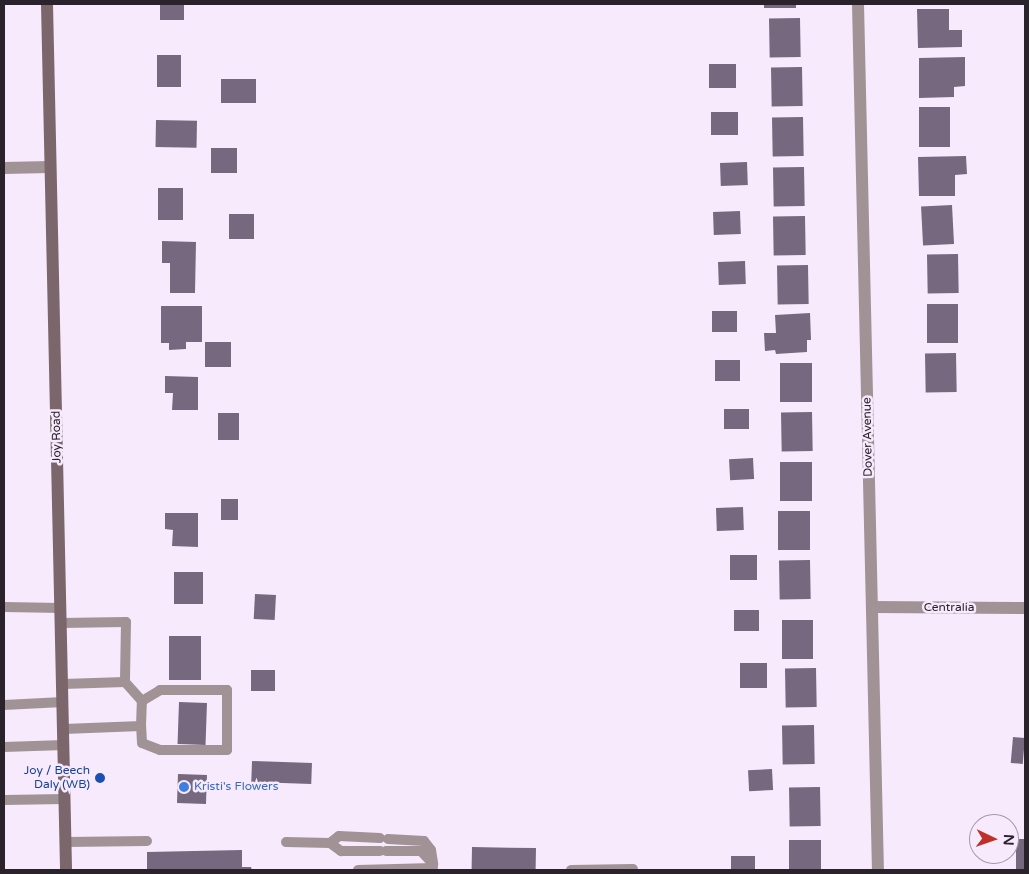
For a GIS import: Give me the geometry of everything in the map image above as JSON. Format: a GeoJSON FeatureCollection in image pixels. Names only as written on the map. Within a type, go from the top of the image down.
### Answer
{"type":"FeatureCollection","features":[{"type":"Feature","properties":{"kind":"main road","name":"Joy Road"},"geometry":{"type":"LineString","coordinates":[[47,4],[66,870]]}},
{"type":"Feature","properties":{"kind":"street","name":"Dover Avenue"},"geometry":{"type":"LineString","coordinates":[[858,4],[878,870]]}},
{"type":"Feature","properties":{"kind":"street"},"geometry":{"type":"LineString","coordinates":[[4,168],[50,168]]}},
{"type":"Feature","properties":{"kind":"street","name":"Centralia"},"geometry":{"type":"LineString","coordinates":[[872,607],[1025,608]]}},
{"type":"Feature","properties":{"kind":"lane"},"geometry":{"type":"LineString","coordinates":[[4,607],[61,608]]}},
{"type":"Feature","properties":{"kind":"lane"},"geometry":{"type":"LineString","coordinates":[[61,623],[126,622],[125,682],[142,701],[142,743],[160,750],[227,750],[227,690],[160,690],[142,701]]}},
{"type":"Feature","properties":{"kind":"lane"},"geometry":{"type":"LineString","coordinates":[[63,684],[125,682]]}},
{"type":"Feature","properties":{"kind":"lane"},"geometry":{"type":"LineString","coordinates":[[4,705],[63,702]]}},
{"type":"Feature","properties":{"kind":"lane"},"geometry":{"type":"LineString","coordinates":[[64,728],[141,726]]}},
{"type":"Feature","properties":{"kind":"lane"},"geometry":{"type":"LineString","coordinates":[[4,747],[64,745]]}},
{"type":"Feature","properties":{"kind":"lane"},"geometry":{"type":"LineString","coordinates":[[4,800],[65,800]]}},
{"type":"Feature","properties":{"kind":"lane"},"geometry":{"type":"LineString","coordinates":[[330,843],[339,836],[424,841],[431,850],[433,867]]}},
{"type":"Feature","properties":{"kind":"lane"},"geometry":{"type":"LineString","coordinates":[[66,842],[146,841]]}},
{"type":"Feature","properties":{"kind":"lane"},"geometry":{"type":"LineString","coordinates":[[286,842],[330,843],[341,851],[421,851],[433,867]]}},
{"type":"Feature","properties":{"kind":"lane"},"geometry":{"type":"LineString","coordinates":[[358,870],[433,867]]}},
{"type":"Feature","properties":{"kind":"lane"},"geometry":{"type":"LineString","coordinates":[[571,870],[633,869]]}},
{"type":"Feature","properties":{"kind":"building"},"geometry":{"type":"Polygon","coordinates":[[[160,4],[184,4],[184,20],[160,20],[160,4]]]}},
{"type":"Feature","properties":{"kind":"building"},"geometry":{"type":"Polygon","coordinates":[[[764,4],[796,4],[796,8],[764,8],[764,4]]]}},
{"type":"Feature","properties":{"kind":"building"},"geometry":{"type":"Polygon","coordinates":[[[917,9],[949,9],[949,30],[962,30],[962,47],[918,48],[917,9]]]}},
{"type":"Feature","properties":{"kind":"building"},"geometry":{"type":"Polygon","coordinates":[[[800,18],[801,57],[770,58],[769,19],[800,18]]]}},
{"type":"Feature","properties":{"kind":"building"},"geometry":{"type":"Polygon","coordinates":[[[157,55],[181,55],[181,87],[157,87],[157,55]]]}},
{"type":"Feature","properties":{"kind":"building"},"geometry":{"type":"Polygon","coordinates":[[[965,57],[965,86],[954,87],[954,97],[919,98],[919,58],[965,57]]]}},
{"type":"Feature","properties":{"kind":"building"},"geometry":{"type":"Polygon","coordinates":[[[709,64],[736,64],[736,88],[709,88],[709,64]]]}},
{"type":"Feature","properties":{"kind":"building"},"geometry":{"type":"Polygon","coordinates":[[[802,67],[803,106],[772,107],[771,68],[802,67]]]}},
{"type":"Feature","properties":{"kind":"building"},"geometry":{"type":"Polygon","coordinates":[[[221,79],[256,79],[256,103],[221,103],[221,79]]]}},
{"type":"Feature","properties":{"kind":"building"},"geometry":{"type":"Polygon","coordinates":[[[919,107],[950,107],[950,147],[919,147],[919,107]]]}},
{"type":"Feature","properties":{"kind":"building"},"geometry":{"type":"Polygon","coordinates":[[[711,112],[738,112],[738,135],[711,135],[711,112]]]}},
{"type":"Feature","properties":{"kind":"building"},"geometry":{"type":"Polygon","coordinates":[[[803,117],[804,156],[773,157],[772,118],[803,117]]]}},
{"type":"Feature","properties":{"kind":"building"},"geometry":{"type":"Polygon","coordinates":[[[156,120],[197,121],[197,148],[156,147],[156,120]]]}},
{"type":"Feature","properties":{"kind":"building"},"geometry":{"type":"Polygon","coordinates":[[[211,148],[237,148],[237,173],[211,173],[211,148]]]}},
{"type":"Feature","properties":{"kind":"building"},"geometry":{"type":"Polygon","coordinates":[[[966,156],[967,174],[955,175],[955,196],[919,196],[918,157],[966,156]]]}},
{"type":"Feature","properties":{"kind":"building"},"geometry":{"type":"Polygon","coordinates":[[[747,162],[748,185],[721,186],[720,163],[747,162]]]}},
{"type":"Feature","properties":{"kind":"building"},"geometry":{"type":"Polygon","coordinates":[[[804,167],[805,206],[774,207],[773,168],[804,167]]]}},
{"type":"Feature","properties":{"kind":"building"},"geometry":{"type":"Polygon","coordinates":[[[158,188],[183,188],[183,220],[158,220],[158,188]]]}},
{"type":"Feature","properties":{"kind":"building"},"geometry":{"type":"Polygon","coordinates":[[[952,205],[954,244],[923,246],[921,207],[952,205]]]}},
{"type":"Feature","properties":{"kind":"building"},"geometry":{"type":"Polygon","coordinates":[[[740,211],[741,234],[714,235],[713,212],[740,211]]]}},
{"type":"Feature","properties":{"kind":"building"},"geometry":{"type":"Polygon","coordinates":[[[229,214],[254,214],[254,239],[229,239],[229,214]]]}},
{"type":"Feature","properties":{"kind":"building"},"geometry":{"type":"Polygon","coordinates":[[[805,216],[806,255],[774,256],[773,217],[805,216]]]}},
{"type":"Feature","properties":{"kind":"building"},"geometry":{"type":"Polygon","coordinates":[[[162,241],[196,242],[195,293],[170,293],[170,263],[162,263],[162,241]]]}},
{"type":"Feature","properties":{"kind":"building"},"geometry":{"type":"Polygon","coordinates":[[[958,254],[959,293],[928,294],[927,255],[958,254]]]}},
{"type":"Feature","properties":{"kind":"building"},"geometry":{"type":"Polygon","coordinates":[[[745,261],[746,284],[719,285],[718,262],[745,261]]]}},
{"type":"Feature","properties":{"kind":"building"},"geometry":{"type":"Polygon","coordinates":[[[808,265],[809,304],[778,305],[777,266],[808,265]]]}},
{"type":"Feature","properties":{"kind":"building"},"geometry":{"type":"Polygon","coordinates":[[[927,304],[958,304],[958,343],[927,343],[927,304]]]}},
{"type":"Feature","properties":{"kind":"building"},"geometry":{"type":"Polygon","coordinates":[[[161,306],[202,306],[202,342],[186,342],[186,349],[169,350],[169,343],[161,343],[161,306]]]}},
{"type":"Feature","properties":{"kind":"building"},"geometry":{"type":"Polygon","coordinates":[[[712,311],[737,311],[737,332],[712,332],[712,311]]]}},
{"type":"Feature","properties":{"kind":"building"},"geometry":{"type":"Polygon","coordinates":[[[810,313],[811,340],[807,340],[807,352],[776,354],[775,350],[765,351],[764,333],[776,333],[775,315],[810,313]]]}},
{"type":"Feature","properties":{"kind":"building"},"geometry":{"type":"Polygon","coordinates":[[[205,342],[231,342],[231,367],[205,367],[205,342]]]}},
{"type":"Feature","properties":{"kind":"building"},"geometry":{"type":"Polygon","coordinates":[[[956,353],[957,392],[926,393],[925,354],[956,353]]]}},
{"type":"Feature","properties":{"kind":"building"},"geometry":{"type":"Polygon","coordinates":[[[715,360],[740,360],[740,381],[715,381],[715,360]]]}},
{"type":"Feature","properties":{"kind":"building"},"geometry":{"type":"Polygon","coordinates":[[[780,363],[812,363],[812,402],[780,402],[780,363]]]}},
{"type":"Feature","properties":{"kind":"building"},"geometry":{"type":"Polygon","coordinates":[[[165,376],[198,377],[198,410],[172,410],[173,393],[165,393],[165,376]]]}},
{"type":"Feature","properties":{"kind":"building"},"geometry":{"type":"Polygon","coordinates":[[[724,409],[749,409],[749,429],[724,429],[724,409]]]}},
{"type":"Feature","properties":{"kind":"building"},"geometry":{"type":"Polygon","coordinates":[[[812,412],[813,451],[782,452],[781,413],[812,412]]]}},
{"type":"Feature","properties":{"kind":"building"},"geometry":{"type":"Polygon","coordinates":[[[218,413],[239,413],[239,440],[218,440],[218,413]]]}},
{"type":"Feature","properties":{"kind":"building"},"geometry":{"type":"Polygon","coordinates":[[[753,458],[754,479],[730,480],[729,459],[753,458]]]}},
{"type":"Feature","properties":{"kind":"building"},"geometry":{"type":"Polygon","coordinates":[[[780,462],[812,462],[812,501],[780,501],[780,462]]]}},
{"type":"Feature","properties":{"kind":"building"},"geometry":{"type":"Polygon","coordinates":[[[221,499],[238,499],[238,520],[221,520],[221,499]]]}},
{"type":"Feature","properties":{"kind":"building"},"geometry":{"type":"Polygon","coordinates":[[[743,507],[744,530],[717,531],[716,508],[743,507]]]}},
{"type":"Feature","properties":{"kind":"building"},"geometry":{"type":"Polygon","coordinates":[[[778,511],[810,511],[810,550],[778,550],[778,511]]]}},
{"type":"Feature","properties":{"kind":"building"},"geometry":{"type":"Polygon","coordinates":[[[165,513],[198,513],[198,547],[172,546],[173,530],[165,529],[165,513]]]}},
{"type":"Feature","properties":{"kind":"building"},"geometry":{"type":"Polygon","coordinates":[[[730,555],[757,555],[757,580],[730,580],[730,555]]]}},
{"type":"Feature","properties":{"kind":"building"},"geometry":{"type":"Polygon","coordinates":[[[810,560],[811,599],[780,600],[779,561],[810,560]]]}},
{"type":"Feature","properties":{"kind":"building"},"geometry":{"type":"Polygon","coordinates":[[[174,572],[203,572],[203,604],[174,604],[174,572]]]}},
{"type":"Feature","properties":{"kind":"building"},"geometry":{"type":"Polygon","coordinates":[[[255,594],[276,595],[275,620],[254,619],[255,594]]]}},
{"type":"Feature","properties":{"kind":"building"},"geometry":{"type":"Polygon","coordinates":[[[734,610],[759,610],[759,631],[734,631],[734,610]]]}},
{"type":"Feature","properties":{"kind":"building"},"geometry":{"type":"Polygon","coordinates":[[[782,620],[813,620],[813,659],[782,659],[782,620]]]}},
{"type":"Feature","properties":{"kind":"building"},"geometry":{"type":"Polygon","coordinates":[[[169,636],[201,636],[201,680],[169,680],[169,636]]]}},
{"type":"Feature","properties":{"kind":"building"},"geometry":{"type":"Polygon","coordinates":[[[740,663],[767,663],[767,688],[740,688],[740,663]]]}},
{"type":"Feature","properties":{"kind":"building"},"geometry":{"type":"Polygon","coordinates":[[[816,668],[817,707],[786,708],[785,669],[816,668]]]}},
{"type":"Feature","properties":{"kind":"building"},"geometry":{"type":"Polygon","coordinates":[[[251,670],[275,670],[275,691],[251,691],[251,670]]]}},
{"type":"Feature","properties":{"kind":"building"},"geometry":{"type":"Polygon","coordinates":[[[179,702],[207,703],[206,745],[178,744],[179,702]]]}},
{"type":"Feature","properties":{"kind":"building"},"geometry":{"type":"Polygon","coordinates":[[[814,725],[815,764],[783,765],[782,726],[814,725]]]}},
{"type":"Feature","properties":{"kind":"building"},"geometry":{"type":"Polygon","coordinates":[[[1013,737],[1025,738],[1023,764],[1011,763],[1013,737]]]}},
{"type":"Feature","properties":{"kind":"building"},"geometry":{"type":"Polygon","coordinates":[[[252,761],[312,763],[311,784],[251,782],[252,761]]]}},
{"type":"Feature","properties":{"kind":"building"},"geometry":{"type":"Polygon","coordinates":[[[772,769],[773,790],[749,791],[748,770],[772,769]]]}},
{"type":"Feature","properties":{"kind":"building"},"geometry":{"type":"Polygon","coordinates":[[[178,774],[207,775],[206,804],[177,803],[178,774]]]}},
{"type":"Feature","properties":{"kind":"building"},"geometry":{"type":"Polygon","coordinates":[[[820,787],[821,826],[790,827],[789,788],[820,787]]]}},
{"type":"Feature","properties":{"kind":"building"},"geometry":{"type":"Polygon","coordinates":[[[1019,839],[1025,839],[1025,870],[1016,870],[1016,864],[1019,864],[1019,839]]]}},
{"type":"Feature","properties":{"kind":"building"},"geometry":{"type":"Polygon","coordinates":[[[789,840],[821,840],[821,870],[789,870],[789,840]]]}},
{"type":"Feature","properties":{"kind":"building"},"geometry":{"type":"Polygon","coordinates":[[[472,847],[536,848],[536,870],[472,870],[472,847]]]}},
{"type":"Feature","properties":{"kind":"building"},"geometry":{"type":"Polygon","coordinates":[[[242,850],[242,867],[251,867],[252,870],[147,870],[147,852],[242,850]]]}},
{"type":"Feature","properties":{"kind":"building"},"geometry":{"type":"Polygon","coordinates":[[[731,856],[755,856],[755,870],[731,870],[731,856]]]}},
{"type":"Feature","properties":{"kind":"place","name":"Joy / Beech Daly (WB)"},"geometry":{"type":"Point","coordinates":[100,778]}},
{"type":"Feature","properties":{"kind":"place","name":"Kristi's Flowers"},"geometry":{"type":"Point","coordinates":[184,787]}}]}
